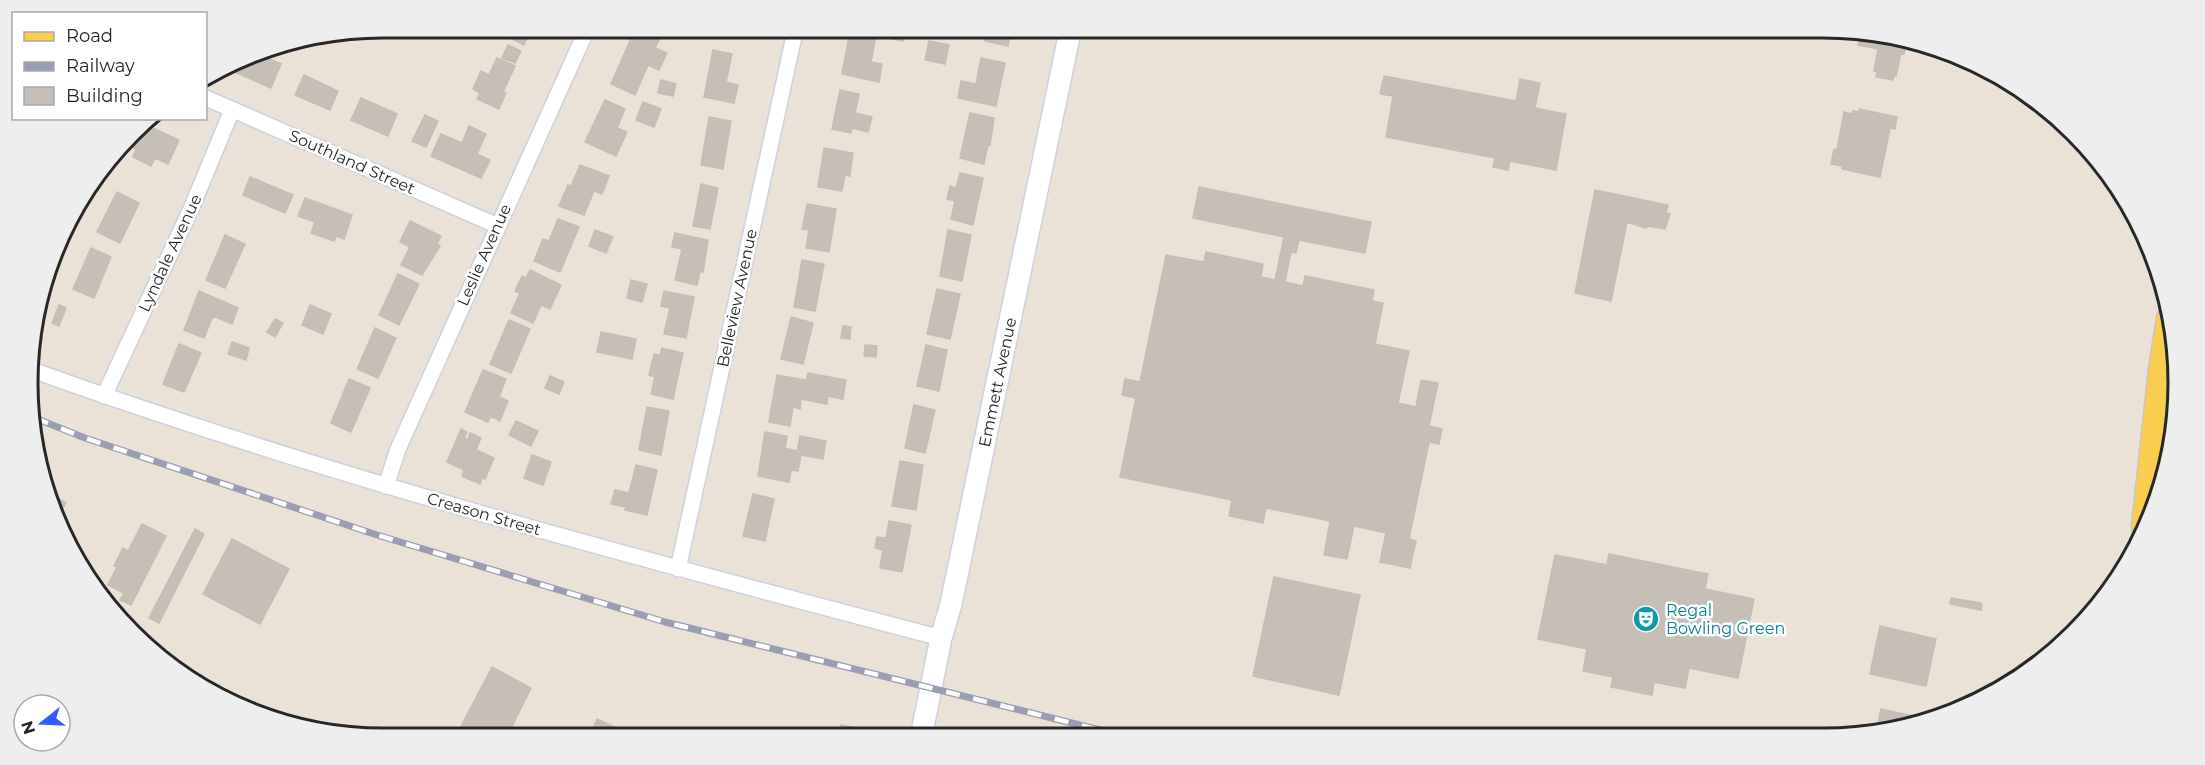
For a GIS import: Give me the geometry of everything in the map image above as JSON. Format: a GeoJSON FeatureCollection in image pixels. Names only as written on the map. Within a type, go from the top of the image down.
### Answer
{"type":"FeatureCollection","features":[{"type":"Feature","properties":{"kind":"main road"},"geometry":{"type":"LineString","coordinates":[[2147,498],[2165,342]]}},
{"type":"Feature","properties":{"kind":"street","name":"Leslie Avenue"},"geometry":{"type":"LineString","coordinates":[[386,486],[398,449],[583,38]]}},
{"type":"Feature","properties":{"kind":"street","name":"Belleview Avenue"},"geometry":{"type":"LineString","coordinates":[[678,569],[794,38]]}},
{"type":"Feature","properties":{"kind":"street","name":"Emmett Avenue"},"geometry":{"type":"LineString","coordinates":[[923,728],[941,638],[951,604],[1069,38]]}},
{"type":"Feature","properties":{"kind":"street","name":"Southland Street"},"geometry":{"type":"LineString","coordinates":[[207,98],[498,226]]}},
{"type":"Feature","properties":{"kind":"street","name":"Lyndale Avenue"},"geometry":{"type":"LineString","coordinates":[[104,396],[191,208],[232,110]]}},
{"type":"Feature","properties":{"kind":"street","name":"Creason Street"},"geometry":{"type":"LineString","coordinates":[[38,372],[104,396],[386,486],[678,569],[941,638]]}},
{"type":"Feature","properties":{"kind":"building"},"geometry":{"type":"Polygon","coordinates":[[[510,38],[527,38],[524,45],[510,38]]]}},
{"type":"Feature","properties":{"kind":"building"},"geometry":{"type":"Polygon","coordinates":[[[631,38],[660,38],[655,48],[667,53],[659,70],[648,65],[635,95],[611,84],[631,38]]]}},
{"type":"Feature","properties":{"kind":"building"},"geometry":{"type":"Polygon","coordinates":[[[849,38],[876,38],[871,62],[882,64],[879,82],[842,74],[849,38]]]}},
{"type":"Feature","properties":{"kind":"building"},"geometry":{"type":"Polygon","coordinates":[[[888,38],[904,38],[903,41],[888,38]]]}},
{"type":"Feature","properties":{"kind":"building"},"geometry":{"type":"Polygon","coordinates":[[[986,38],[1009,38],[1008,46],[985,41],[986,38]]]}},
{"type":"Feature","properties":{"kind":"building"},"geometry":{"type":"Polygon","coordinates":[[[1859,39],[1905,47],[1904,54],[1901,53],[1893,80],[1876,77],[1877,71],[1874,71],[1878,49],[1858,45],[1859,39]]]}},
{"type":"Feature","properties":{"kind":"building"},"geometry":{"type":"Polygon","coordinates":[[[929,41],[949,45],[945,64],[925,60],[929,41]]]}},
{"type":"Feature","properties":{"kind":"building"},"geometry":{"type":"Polygon","coordinates":[[[508,45],[521,51],[515,63],[502,58],[508,45]]]}},
{"type":"Feature","properties":{"kind":"building"},"geometry":{"type":"Polygon","coordinates":[[[713,50],[732,54],[726,82],[738,85],[734,103],[704,97],[713,50]]]}},
{"type":"Feature","properties":{"kind":"building"},"geometry":{"type":"Polygon","coordinates":[[[267,58],[281,64],[271,88],[235,72],[267,58]]]}},
{"type":"Feature","properties":{"kind":"building"},"geometry":{"type":"Polygon","coordinates":[[[497,58],[515,66],[503,92],[506,93],[499,109],[477,99],[480,93],[473,89],[481,71],[489,75],[497,58]]]}},
{"type":"Feature","properties":{"kind":"building"},"geometry":{"type":"Polygon","coordinates":[[[981,58],[1005,63],[996,106],[958,98],[961,81],[976,84],[981,58]]]}},
{"type":"Feature","properties":{"kind":"building"},"geometry":{"type":"Polygon","coordinates":[[[304,75],[338,91],[330,110],[295,95],[304,75]]]}},
{"type":"Feature","properties":{"kind":"building"},"geometry":{"type":"Polygon","coordinates":[[[1384,76],[1516,101],[1520,79],[1540,83],[1535,108],[1566,114],[1556,170],[1510,161],[1508,170],[1493,167],[1495,158],[1386,137],[1393,96],[1380,94],[1384,76]]]}},
{"type":"Feature","properties":{"kind":"building"},"geometry":{"type":"Polygon","coordinates":[[[661,80],[676,84],[673,96],[658,93],[661,80]]]}},
{"type":"Feature","properties":{"kind":"building"},"geometry":{"type":"Polygon","coordinates":[[[840,90],[859,94],[855,113],[872,117],[868,132],[852,128],[851,133],[832,129],[840,90]]]}},
{"type":"Feature","properties":{"kind":"building"},"geometry":{"type":"Polygon","coordinates":[[[361,98],[397,114],[388,136],[351,120],[361,98]]]}},
{"type":"Feature","properties":{"kind":"building"},"geometry":{"type":"Polygon","coordinates":[[[605,100],[625,109],[617,128],[627,132],[616,156],[585,142],[605,100]]]}},
{"type":"Feature","properties":{"kind":"building"},"geometry":{"type":"Polygon","coordinates":[[[643,102],[661,109],[654,127],[636,120],[643,102]]]}},
{"type":"Feature","properties":{"kind":"building"},"geometry":{"type":"Polygon","coordinates":[[[1859,109],[1897,117],[1895,129],[1890,128],[1880,177],[1842,169],[1842,166],[1831,164],[1834,149],[1837,150],[1844,112],[1853,114],[1853,111],[1859,112],[1859,109]]]}},
{"type":"Feature","properties":{"kind":"building"},"geometry":{"type":"Polygon","coordinates":[[[970,113],[994,118],[990,145],[988,144],[984,164],[960,158],[970,113]]]}},
{"type":"Feature","properties":{"kind":"building"},"geometry":{"type":"Polygon","coordinates":[[[425,115],[438,121],[426,147],[412,141],[425,115]]]}},
{"type":"Feature","properties":{"kind":"building"},"geometry":{"type":"Polygon","coordinates":[[[709,117],[731,121],[723,169],[701,165],[709,117]]]}},
{"type":"Feature","properties":{"kind":"building"},"geometry":{"type":"Polygon","coordinates":[[[469,126],[486,134],[477,154],[490,160],[481,178],[431,156],[441,134],[462,143],[469,126]]]}},
{"type":"Feature","properties":{"kind":"building"},"geometry":{"type":"Polygon","coordinates":[[[151,127],[179,140],[168,164],[155,158],[151,166],[133,157],[136,149],[131,147],[151,127]]]}},
{"type":"Feature","properties":{"kind":"building"},"geometry":{"type":"Polygon","coordinates":[[[824,148],[853,153],[850,176],[845,175],[842,191],[818,187],[824,148]]]}},
{"type":"Feature","properties":{"kind":"building"},"geometry":{"type":"Polygon","coordinates":[[[580,165],[609,176],[602,194],[594,191],[584,215],[559,206],[580,165]]]}},
{"type":"Feature","properties":{"kind":"building"},"geometry":{"type":"Polygon","coordinates":[[[960,173],[983,178],[973,225],[951,219],[955,201],[947,199],[950,186],[956,188],[960,173]]]}},
{"type":"Feature","properties":{"kind":"building"},"geometry":{"type":"Polygon","coordinates":[[[250,177],[293,195],[285,213],[243,195],[250,177]]]}},
{"type":"Feature","properties":{"kind":"building"},"geometry":{"type":"Polygon","coordinates":[[[701,184],[718,188],[710,229],[693,226],[701,184]]]}},
{"type":"Feature","properties":{"kind":"building"},"geometry":{"type":"Polygon","coordinates":[[[1199,187],[1371,222],[1365,253],[1299,240],[1296,253],[1291,252],[1285,282],[1303,286],[1305,276],[1374,290],[1372,301],[1383,303],[1375,344],[1409,351],[1398,403],[1416,407],[1421,380],[1438,383],[1429,426],[1442,429],[1439,444],[1429,442],[1409,539],[1416,541],[1410,568],[1380,562],[1386,533],[1354,526],[1347,559],[1324,555],[1330,521],[1266,508],[1263,523],[1229,516],[1232,500],[1120,477],[1136,398],[1122,395],[1125,379],[1140,382],[1166,255],[1204,262],[1206,252],[1263,264],[1261,277],[1275,280],[1284,237],[1193,218],[1199,187]]]}},
{"type":"Feature","properties":{"kind":"building"},"geometry":{"type":"Polygon","coordinates":[[[1595,190],[1668,205],[1666,213],[1670,214],[1665,229],[1647,226],[1646,228],[1627,222],[1611,301],[1575,293],[1595,190]]]}},
{"type":"Feature","properties":{"kind":"building"},"geometry":{"type":"Polygon","coordinates":[[[117,192],[139,203],[120,243],[97,232],[117,192]]]}},
{"type":"Feature","properties":{"kind":"building"},"geometry":{"type":"Polygon","coordinates":[[[305,198],[352,215],[344,239],[336,236],[334,241],[311,233],[315,222],[298,216],[305,198]]]}},
{"type":"Feature","properties":{"kind":"building"},"geometry":{"type":"Polygon","coordinates":[[[807,204],[836,209],[829,252],[806,248],[809,230],[802,229],[807,204]]]}},
{"type":"Feature","properties":{"kind":"building"},"geometry":{"type":"Polygon","coordinates":[[[558,219],[579,227],[560,272],[534,261],[543,239],[549,241],[558,219]]]}},
{"type":"Feature","properties":{"kind":"building"},"geometry":{"type":"Polygon","coordinates":[[[410,221],[441,236],[437,244],[440,246],[422,275],[401,265],[410,247],[400,242],[410,221]]]}},
{"type":"Feature","properties":{"kind":"building"},"geometry":{"type":"Polygon","coordinates":[[[595,230],[613,237],[606,253],[589,246],[595,230]]]}},
{"type":"Feature","properties":{"kind":"building"},"geometry":{"type":"Polygon","coordinates":[[[948,230],[971,235],[962,281],[940,276],[948,230]]]}},
{"type":"Feature","properties":{"kind":"building"},"geometry":{"type":"Polygon","coordinates":[[[675,233],[708,240],[703,272],[700,272],[697,285],[675,280],[682,249],[672,247],[675,233]]]}},
{"type":"Feature","properties":{"kind":"building"},"geometry":{"type":"Polygon","coordinates":[[[225,235],[245,244],[225,288],[206,280],[225,235]]]}},
{"type":"Feature","properties":{"kind":"building"},"geometry":{"type":"Polygon","coordinates":[[[91,248],[111,257],[94,298],[73,289],[91,248]]]}},
{"type":"Feature","properties":{"kind":"building"},"geometry":{"type":"Polygon","coordinates":[[[802,260],[824,264],[815,311],[794,307],[802,260]]]}},
{"type":"Feature","properties":{"kind":"building"},"geometry":{"type":"Polygon","coordinates":[[[530,270],[561,285],[550,309],[541,305],[533,323],[511,313],[520,293],[515,291],[522,276],[526,278],[530,270]]]}},
{"type":"Feature","properties":{"kind":"building"},"geometry":{"type":"Polygon","coordinates":[[[398,274],[419,284],[399,325],[379,315],[398,274]]]}},
{"type":"Feature","properties":{"kind":"building"},"geometry":{"type":"Polygon","coordinates":[[[631,280],[647,284],[642,302],[627,298],[631,280]]]}},
{"type":"Feature","properties":{"kind":"building"},"geometry":{"type":"Polygon","coordinates":[[[937,289],[960,294],[950,339],[927,334],[937,289]]]}},
{"type":"Feature","properties":{"kind":"building"},"geometry":{"type":"Polygon","coordinates":[[[199,291],[238,308],[232,324],[213,316],[204,338],[184,330],[199,291]]]}},
{"type":"Feature","properties":{"kind":"building"},"geometry":{"type":"Polygon","coordinates":[[[664,291],[694,297],[686,338],[664,334],[670,308],[661,306],[664,291]]]}},
{"type":"Feature","properties":{"kind":"building"},"geometry":{"type":"Polygon","coordinates":[[[59,305],[66,308],[59,326],[52,323],[59,305]]]}},
{"type":"Feature","properties":{"kind":"building"},"geometry":{"type":"Polygon","coordinates":[[[310,305],[331,314],[323,334],[302,325],[310,305]]]}},
{"type":"Feature","properties":{"kind":"building"},"geometry":{"type":"Polygon","coordinates":[[[791,317],[813,323],[803,364],[781,359],[791,317]]]}},
{"type":"Feature","properties":{"kind":"building"},"geometry":{"type":"Polygon","coordinates":[[[275,319],[283,323],[275,337],[267,332],[275,319]]]}},
{"type":"Feature","properties":{"kind":"building"},"geometry":{"type":"Polygon","coordinates":[[[509,320],[530,329],[511,373],[490,364],[509,320]]]}},
{"type":"Feature","properties":{"kind":"building"},"geometry":{"type":"Polygon","coordinates":[[[843,326],[851,327],[850,339],[841,338],[843,326]]]}},
{"type":"Feature","properties":{"kind":"building"},"geometry":{"type":"Polygon","coordinates":[[[375,328],[396,338],[378,378],[357,369],[375,328]]]}},
{"type":"Feature","properties":{"kind":"building"},"geometry":{"type":"Polygon","coordinates":[[[601,332],[636,339],[632,359],[597,352],[601,332]]]}},
{"type":"Feature","properties":{"kind":"building"},"geometry":{"type":"Polygon","coordinates":[[[232,342],[249,348],[246,360],[228,354],[232,342]]]}},
{"type":"Feature","properties":{"kind":"building"},"geometry":{"type":"Polygon","coordinates":[[[179,344],[201,353],[184,392],[163,384],[179,344]]]}},
{"type":"Feature","properties":{"kind":"building"},"geometry":{"type":"Polygon","coordinates":[[[865,345],[877,346],[876,357],[864,356],[865,345]]]}},
{"type":"Feature","properties":{"kind":"building"},"geometry":{"type":"Polygon","coordinates":[[[926,345],[947,350],[939,391],[917,386],[926,345]]]}},
{"type":"Feature","properties":{"kind":"building"},"geometry":{"type":"Polygon","coordinates":[[[662,348],[683,353],[673,399],[651,394],[655,377],[649,375],[654,354],[660,355],[662,348]]]}},
{"type":"Feature","properties":{"kind":"building"},"geometry":{"type":"Polygon","coordinates":[[[483,370],[506,379],[499,397],[508,401],[500,421],[491,416],[488,422],[465,412],[483,370]]]}},
{"type":"Feature","properties":{"kind":"building"},"geometry":{"type":"Polygon","coordinates":[[[808,373],[846,380],[843,399],[828,396],[827,404],[801,399],[800,409],[793,407],[790,426],[769,422],[777,375],[806,380],[808,373]]]}},
{"type":"Feature","properties":{"kind":"building"},"geometry":{"type":"Polygon","coordinates":[[[550,376],[564,382],[559,394],[545,388],[550,376]]]}},
{"type":"Feature","properties":{"kind":"building"},"geometry":{"type":"Polygon","coordinates":[[[349,379],[370,388],[351,432],[331,423],[349,379]]]}},
{"type":"Feature","properties":{"kind":"building"},"geometry":{"type":"Polygon","coordinates":[[[914,405],[935,410],[925,453],[905,448],[914,405]]]}},
{"type":"Feature","properties":{"kind":"building"},"geometry":{"type":"Polygon","coordinates":[[[647,407],[669,411],[661,455],[639,450],[647,407]]]}},
{"type":"Feature","properties":{"kind":"building"},"geometry":{"type":"Polygon","coordinates":[[[516,421],[538,431],[531,446],[509,435],[516,421]]]}},
{"type":"Feature","properties":{"kind":"building"},"geometry":{"type":"Polygon","coordinates":[[[461,429],[467,432],[464,438],[468,440],[470,433],[481,438],[476,450],[494,458],[485,479],[482,478],[480,484],[462,476],[464,470],[447,462],[461,429]]]}},
{"type":"Feature","properties":{"kind":"building"},"geometry":{"type":"Polygon","coordinates":[[[765,432],[787,436],[785,448],[797,451],[800,436],[826,441],[823,459],[801,455],[798,471],[791,470],[789,482],[758,476],[765,432]]]}},
{"type":"Feature","properties":{"kind":"building"},"geometry":{"type":"Polygon","coordinates":[[[532,455],[551,462],[543,485],[524,478],[532,455]]]}},
{"type":"Feature","properties":{"kind":"building"},"geometry":{"type":"Polygon","coordinates":[[[900,461],[923,465],[916,510],[892,506],[900,461]]]}},
{"type":"Feature","properties":{"kind":"building"},"geometry":{"type":"Polygon","coordinates":[[[636,465],[657,470],[647,515],[611,504],[615,490],[629,493],[636,465]]]}},
{"type":"Feature","properties":{"kind":"building"},"geometry":{"type":"Polygon","coordinates":[[[753,494],[774,499],[765,541],[743,536],[753,494]]]}},
{"type":"Feature","properties":{"kind":"building"},"geometry":{"type":"Polygon","coordinates":[[[58,498],[66,503],[62,510],[58,498]]]}},
{"type":"Feature","properties":{"kind":"building"},"geometry":{"type":"Polygon","coordinates":[[[889,521],[911,525],[902,572],[880,568],[883,550],[875,548],[877,537],[886,538],[889,521]]]}},
{"type":"Feature","properties":{"kind":"building"},"geometry":{"type":"Polygon","coordinates":[[[142,524],[166,536],[131,605],[120,600],[124,593],[108,585],[123,548],[128,551],[142,524]]]}},
{"type":"Feature","properties":{"kind":"building"},"geometry":{"type":"Polygon","coordinates":[[[195,529],[204,534],[159,623],[149,618],[195,529]]]}},
{"type":"Feature","properties":{"kind":"building"},"geometry":{"type":"Polygon","coordinates":[[[232,539],[289,569],[260,624],[203,594],[232,539]]]}},
{"type":"Feature","properties":{"kind":"building","name":"Regal Bowling Green"},"geometry":{"type":"Polygon","coordinates":[[[1609,554],[1708,574],[1705,589],[1754,599],[1738,678],[1689,668],[1685,688],[1654,682],[1652,695],[1611,687],[1613,677],[1583,671],[1587,649],[1538,639],[1555,555],[1607,565],[1609,554]]]}},
{"type":"Feature","properties":{"kind":"building"},"geometry":{"type":"Polygon","coordinates":[[[1274,577],[1360,595],[1339,695],[1253,676],[1274,577]]]}},
{"type":"Feature","properties":{"kind":"building"},"geometry":{"type":"Polygon","coordinates":[[[1951,598],[1982,603],[1981,610],[1950,604],[1951,598]]]}},
{"type":"Feature","properties":{"kind":"building"},"geometry":{"type":"Polygon","coordinates":[[[1880,626],[1936,639],[1926,686],[1870,674],[1880,626]]]}},
{"type":"Feature","properties":{"kind":"building"},"geometry":{"type":"Polygon","coordinates":[[[492,667],[531,688],[511,728],[460,728],[492,667]]]}},
{"type":"Feature","properties":{"kind":"building"},"geometry":{"type":"Polygon","coordinates":[[[1881,709],[1912,716],[1890,721],[1878,723],[1881,709]]]}},
{"type":"Feature","properties":{"kind":"building"},"geometry":{"type":"Polygon","coordinates":[[[597,719],[617,728],[593,728],[597,719]]]}},
{"type":"Feature","properties":{"kind":"building"},"geometry":{"type":"Polygon","coordinates":[[[841,725],[858,728],[840,728],[841,725]]]}},
{"type":"Feature","properties":{"kind":"railway"},"geometry":{"type":"LineString","coordinates":[[39,420],[85,438],[377,535],[665,622],[1092,728]]}},
{"type":"Feature","properties":{"kind":"place","name":"Regal Bowling Green"},"geometry":{"type":"Point","coordinates":[1646,619]}}]}
